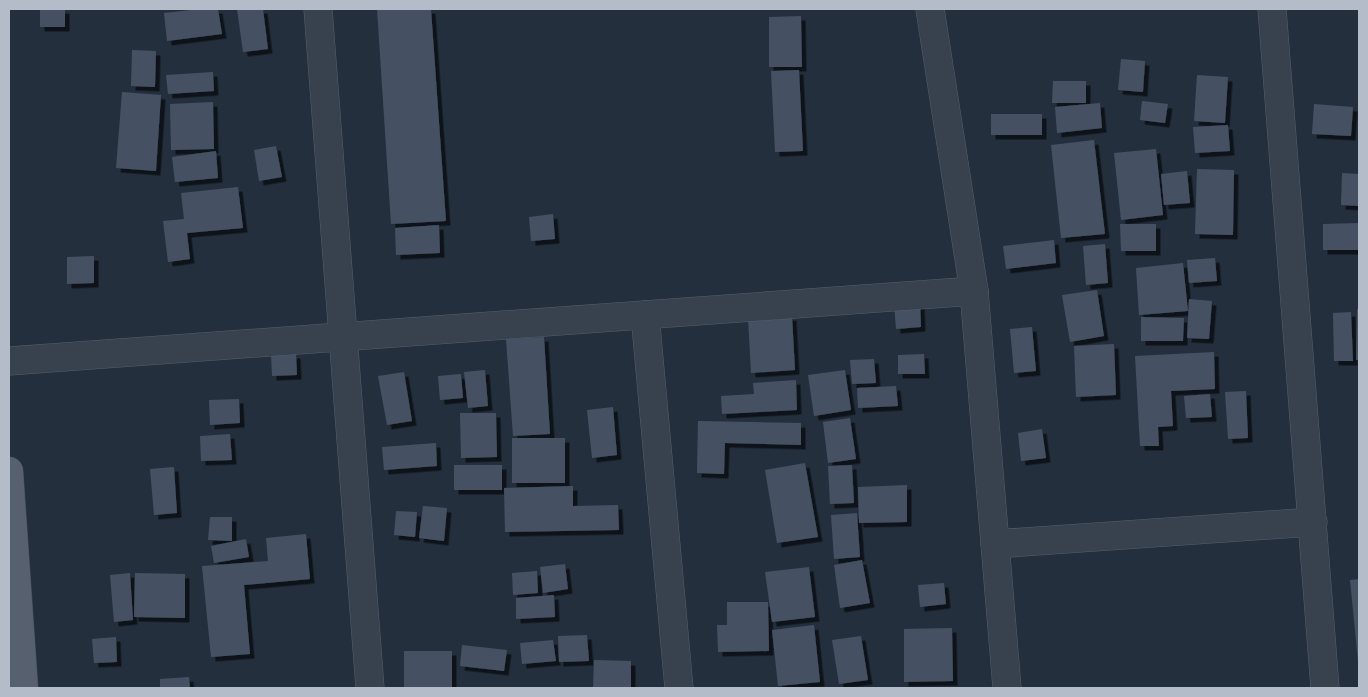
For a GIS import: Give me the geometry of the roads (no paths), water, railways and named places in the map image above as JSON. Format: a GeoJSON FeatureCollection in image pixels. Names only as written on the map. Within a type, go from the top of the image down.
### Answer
{"type":"FeatureCollection","features":[{"type":"Feature","properties":{"kind":"main road"},"geometry":{"type":"LineString","coordinates":[[9,472],[24,688]]}},
{"type":"Feature","properties":{"kind":"street"},"geometry":{"type":"LineString","coordinates":[[318,9],[370,688]]}},
{"type":"Feature","properties":{"kind":"street"},"geometry":{"type":"LineString","coordinates":[[930,9],[974,291],[1007,688]]}},
{"type":"Feature","properties":{"kind":"street"},"geometry":{"type":"LineString","coordinates":[[1272,9],[1325,688]]}},
{"type":"Feature","properties":{"kind":"street"},"geometry":{"type":"LineString","coordinates":[[9,361],[974,291]]}},
{"type":"Feature","properties":{"kind":"street"},"geometry":{"type":"LineString","coordinates":[[645,315],[679,688]]}},
{"type":"Feature","properties":{"kind":"street"},"geometry":{"type":"LineString","coordinates":[[995,544],[1313,522]]}}]}
